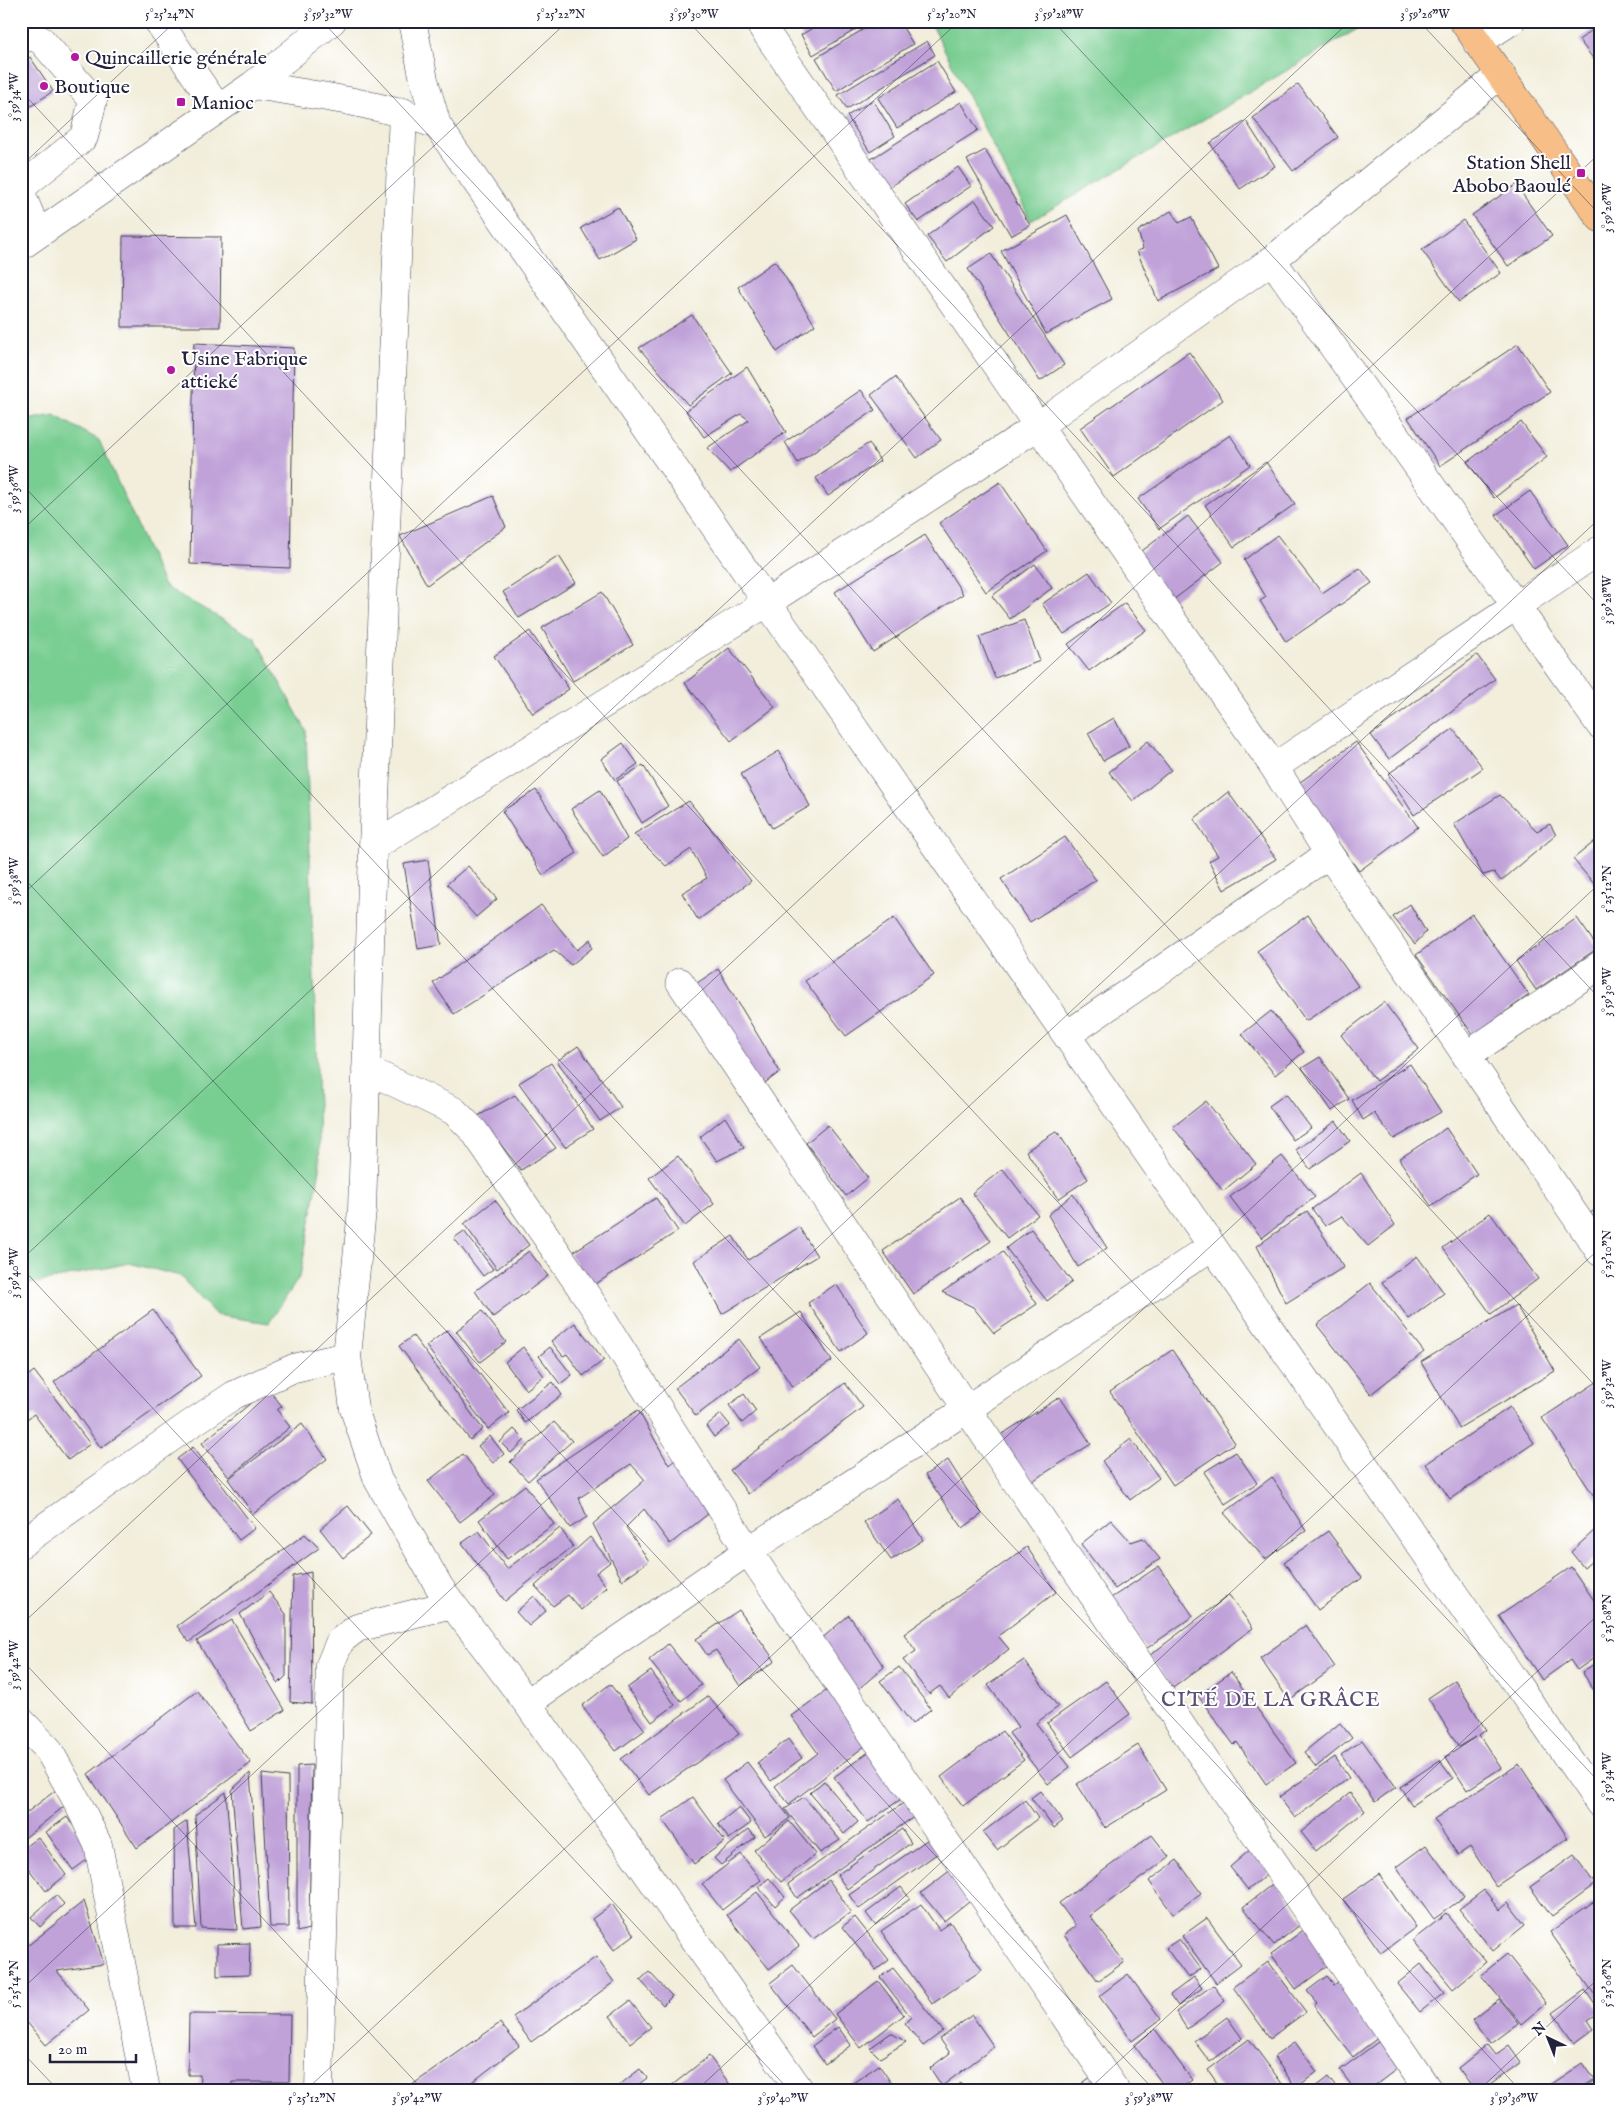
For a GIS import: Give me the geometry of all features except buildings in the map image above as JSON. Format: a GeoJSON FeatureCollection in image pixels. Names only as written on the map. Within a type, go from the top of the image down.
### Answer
{"type":"FeatureCollection","features":[{"type":"Feature","properties":{"kind":"main road"},"geometry":{"type":"LineString","coordinates":[[1470,32],[1600,218]]}},
{"type":"Feature","properties":{"kind":"street"},"geometry":{"type":"LineString","coordinates":[[158,21],[218,109]]}},
{"type":"Feature","properties":{"kind":"street"},"geometry":{"type":"LineString","coordinates":[[21,37],[35,37],[42,41],[93,100],[84,137],[24,185],[22,196],[29,240],[253,85],[332,21]]}},
{"type":"Feature","properties":{"kind":"street"},"geometry":{"type":"LineString","coordinates":[[412,21],[424,80],[437,125],[1067,1035],[1211,1247],[1600,1804]]}},
{"type":"Feature","properties":{"kind":"street"},"geometry":{"type":"LineString","coordinates":[[758,21],[1274,767],[1329,854],[1600,1252]]}},
{"type":"Feature","properties":{"kind":"street"},"geometry":{"type":"LineString","coordinates":[[1470,32],[1510,21]]}},
{"type":"Feature","properties":{"kind":"street"},"geometry":{"type":"LineString","coordinates":[[373,847],[768,602],[1038,426],[1272,260],[1501,74]]}},
{"type":"Feature","properties":{"kind":"street"},"geometry":{"type":"LineString","coordinates":[[253,85],[317,95],[402,112],[437,125]]}},
{"type":"Feature","properties":{"kind":"street"},"geometry":{"type":"LineString","coordinates":[[402,112],[373,847],[362,1210],[347,1356],[354,1409],[378,1480],[440,1588],[527,1704],[800,2090]]}},
{"type":"Feature","properties":{"kind":"street"},"geometry":{"type":"LineString","coordinates":[[1272,260],[1600,725]]}},
{"type":"Feature","properties":{"kind":"street"},"geometry":{"type":"LineString","coordinates":[[1274,767],[1600,550]]}},
{"type":"Feature","properties":{"kind":"street"},"geometry":{"type":"LineString","coordinates":[[1067,1035],[1329,854]]}},
{"type":"Feature","properties":{"kind":"street"},"geometry":{"type":"LineString","coordinates":[[1466,1056],[1600,965]]}},
{"type":"Feature","properties":{"kind":"street"},"geometry":{"type":"LineString","coordinates":[[680,982],[967,1410],[1428,2090]]}},
{"type":"Feature","properties":{"kind":"street"},"geometry":{"type":"LineString","coordinates":[[366,1069],[454,1111],[474,1131],[595,1308],[748,1551],[1115,2090]]}},
{"type":"Feature","properties":{"kind":"street"},"geometry":{"type":"LineString","coordinates":[[527,1704],[748,1551],[967,1410],[1211,1247]]}},
{"type":"Feature","properties":{"kind":"street"},"geometry":{"type":"LineString","coordinates":[[21,1544],[188,1425],[234,1395],[294,1368],[347,1356]]}},
{"type":"Feature","properties":{"kind":"street"},"geometry":{"type":"LineString","coordinates":[[320,2090],[330,1665],[340,1641],[357,1628],[452,1604]]}},
{"type":"Feature","properties":{"kind":"street"},"geometry":{"type":"LineString","coordinates":[[21,1721],[48,1749],[78,1802],[98,1845],[146,2090]]}},
{"type":"Feature","properties":{"kind":"green space"},"geometry":{"type":"Polygon","coordinates":[[[930,21],[1371,21],[1031,221],[930,21]]]}},
{"type":"Feature","properties":{"kind":"green space"},"geometry":{"type":"Polygon","coordinates":[[[54,415],[99,440],[164,586],[255,638],[306,730],[320,1169],[300,1276],[269,1323],[216,1315],[180,1276],[129,1263],[21,1286],[21,421],[54,415]]]}},
{"type":"Feature","properties":{"kind":"place","name":"Quincaillerie générale"},"geometry":{"type":"Point","coordinates":[75,57]}},
{"type":"Feature","properties":{"kind":"place","name":"Boutique"},"geometry":{"type":"Point","coordinates":[44,86]}},
{"type":"Feature","properties":{"kind":"place","name":"Manioc"},"geometry":{"type":"Point","coordinates":[181,102]}},
{"type":"Feature","properties":{"kind":"place","name":"Station Shell Abobo Baoulé"},"geometry":{"type":"Point","coordinates":[1581,173]}},
{"type":"Feature","properties":{"kind":"place","name":"Usine Fabrique attieké"},"geometry":{"type":"Point","coordinates":[171,370]}},
{"type":"Feature","properties":{"kind":"district","name":"CITÉ DE LA GRÂCE"},"geometry":{"type":"Point","coordinates":[1271,1699]}}]}
